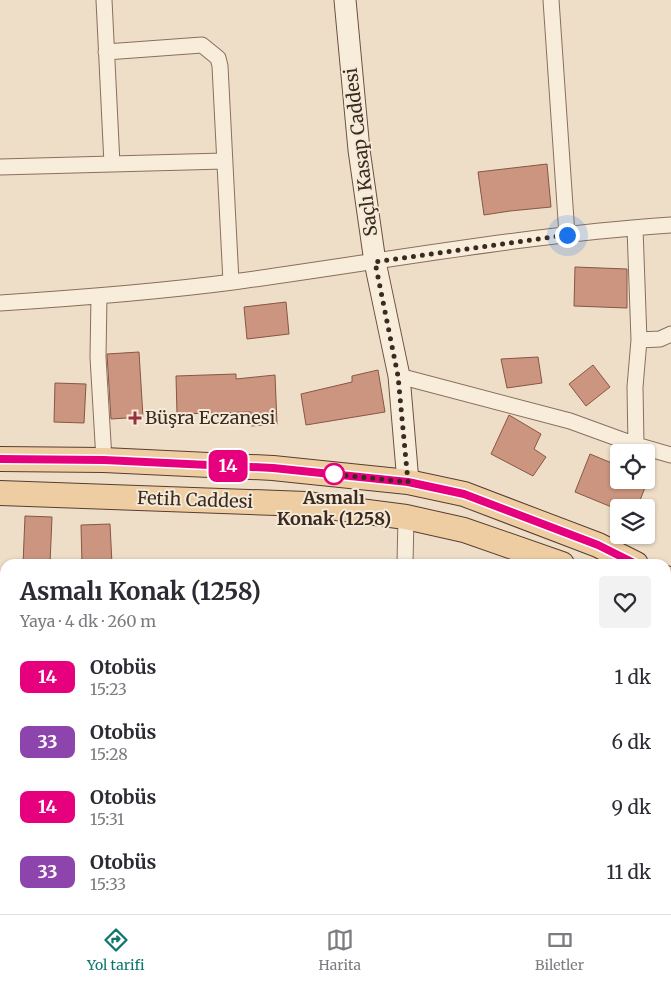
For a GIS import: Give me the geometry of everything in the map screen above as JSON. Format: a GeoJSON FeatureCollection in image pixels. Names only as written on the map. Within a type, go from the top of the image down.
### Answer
{"type":"FeatureCollection","features":[{"type":"Feature","properties":{"kind":"main road","name":"Fetih Caddesi"},"geometry":{"type":"LineString","coordinates":[[0,459],[104,460],[273,468],[408,482],[464,494],[598,545],[626,559]]}},
{"type":"Feature","properties":{"kind":"main road","name":"Fetih Caddesi"},"geometry":{"type":"LineString","coordinates":[[0,492],[306,504],[406,517],[464,530],[548,559]]}},
{"type":"Feature","properties":{"kind":"street"},"geometry":{"type":"LineString","coordinates":[[104,0],[112,164]]}},
{"type":"Feature","properties":{"kind":"street","name":"Saçlı Kasap Caddesi"},"geometry":{"type":"LineString","coordinates":[[345,0],[359,150],[375,262],[398,376],[408,482]]}},
{"type":"Feature","properties":{"kind":"street"},"geometry":{"type":"LineString","coordinates":[[551,0],[567,235]]}},
{"type":"Feature","properties":{"kind":"street"},"geometry":{"type":"LineString","coordinates":[[106,52],[202,45],[218,58],[220,66],[231,282]]}},
{"type":"Feature","properties":{"kind":"street"},"geometry":{"type":"LineString","coordinates":[[0,167],[224,161]]}},
{"type":"Feature","properties":{"kind":"street"},"geometry":{"type":"LineString","coordinates":[[0,303],[99,296],[231,282],[567,235],[671,226]]}},
{"type":"Feature","properties":{"kind":"street"},"geometry":{"type":"LineString","coordinates":[[635,228],[639,340],[635,387],[636,444]]}},
{"type":"Feature","properties":{"kind":"street"},"geometry":{"type":"LineString","coordinates":[[99,296],[98,357],[104,460]]}},
{"type":"Feature","properties":{"kind":"street"},"geometry":{"type":"LineString","coordinates":[[639,340],[660,339],[671,334]]}},
{"type":"Feature","properties":{"kind":"street"},"geometry":{"type":"LineString","coordinates":[[398,376],[570,421],[633,444]]}},
{"type":"Feature","properties":{"kind":"street"},"geometry":{"type":"LineString","coordinates":[[655,450],[671,455]]}},
{"type":"Feature","properties":{"kind":"street"},"geometry":{"type":"LineString","coordinates":[[405,559],[406,517]]}},
{"type":"Feature","properties":{"kind":"building"},"geometry":{"type":"Polygon","coordinates":[[[547,164],[551,207],[484,215],[478,172],[547,164]]]}},
{"type":"Feature","properties":{"kind":"building"},"geometry":{"type":"Polygon","coordinates":[[[575,267],[627,269],[627,308],[574,306],[575,267]]]}},
{"type":"Feature","properties":{"kind":"building"},"geometry":{"type":"Polygon","coordinates":[[[286,302],[289,334],[247,339],[244,307],[286,302]]]}},
{"type":"Feature","properties":{"kind":"building"},"geometry":{"type":"Polygon","coordinates":[[[139,352],[143,417],[111,419],[107,354],[139,352]]]}},
{"type":"Feature","properties":{"kind":"building"},"geometry":{"type":"Polygon","coordinates":[[[538,357],[542,383],[507,388],[501,359],[538,357]]]}},
{"type":"Feature","properties":{"kind":"building"},"geometry":{"type":"Polygon","coordinates":[[[593,365],[610,387],[586,406],[569,384],[593,365]]]}},
{"type":"Feature","properties":{"kind":"building"},"geometry":{"type":"Polygon","coordinates":[[[378,370],[385,412],[306,425],[301,394],[352,382],[352,376],[378,370]]]}},
{"type":"Feature","properties":{"kind":"building"},"geometry":{"type":"Polygon","coordinates":[[[236,374],[236,379],[275,375],[277,424],[251,426],[251,412],[177,414],[176,376],[236,374]]]}},
{"type":"Feature","properties":{"kind":"building"},"geometry":{"type":"Polygon","coordinates":[[[55,383],[86,384],[84,423],[54,422],[55,383]]]}},
{"type":"Feature","properties":{"kind":"building"},"geometry":{"type":"Polygon","coordinates":[[[509,415],[541,434],[534,449],[546,457],[533,476],[491,454],[509,415]]]}},
{"type":"Feature","properties":{"kind":"building"},"geometry":{"type":"Polygon","coordinates":[[[590,454],[610,462],[610,489],[644,489],[641,499],[610,499],[610,506],[575,492],[590,454]]]}},
{"type":"Feature","properties":{"kind":"building"},"geometry":{"type":"Polygon","coordinates":[[[25,516],[52,517],[50,559],[23,559],[25,516]]]}},
{"type":"Feature","properties":{"kind":"building"},"geometry":{"type":"Polygon","coordinates":[[[110,524],[112,559],[82,559],[81,525],[110,524]]]}},
{"type":"Feature","properties":{"kind":"bus line","name":"14"},"geometry":{"type":"LineString","coordinates":[[0,459],[104,460],[273,468],[408,482],[464,494],[598,545],[626,559]]}},
{"type":"Feature","properties":{"kind":"place","name":"Büşra Eczanesi"},"geometry":{"type":"Point","coordinates":[135,418]}},
{"type":"Feature","properties":{"kind":"place","name":"Asmalı Konak (1258)"},"geometry":{"type":"Point","coordinates":[334,474]}},
{"type":"Feature","properties":{"kind":"route"},"geometry":{"type":"LineString","coordinates":[[334,474],[331,474],[408,482],[398,376],[375,262],[567,235]]}}]}
